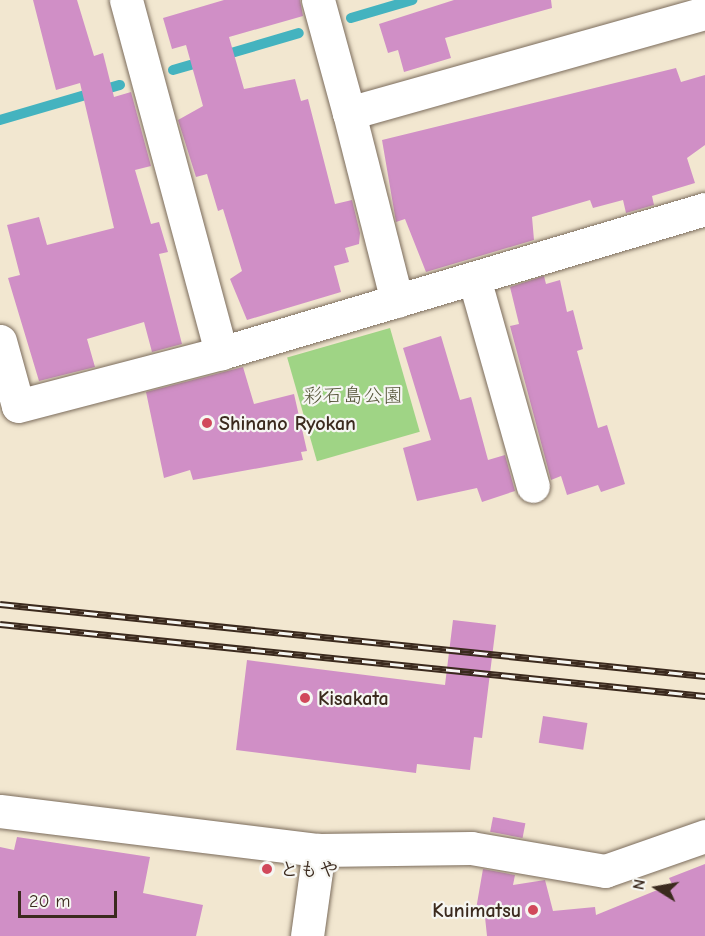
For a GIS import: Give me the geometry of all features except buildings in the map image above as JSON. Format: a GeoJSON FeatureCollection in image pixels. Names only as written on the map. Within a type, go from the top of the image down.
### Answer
{"type":"FeatureCollection","features":[{"type":"Feature","properties":{"kind":"street"},"geometry":{"type":"LineString","coordinates":[[126,0],[221,353]]}},
{"type":"Feature","properties":{"kind":"street"},"geometry":{"type":"LineString","coordinates":[[318,0],[397,301]]}},
{"type":"Feature","properties":{"kind":"street"},"geometry":{"type":"LineString","coordinates":[[349,113],[705,13]]}},
{"type":"Feature","properties":{"kind":"street"},"geometry":{"type":"LineString","coordinates":[[0,341],[9,409],[221,353],[705,209]]}},
{"type":"Feature","properties":{"kind":"street"},"geometry":{"type":"LineString","coordinates":[[474,278],[533,486]]}},
{"type":"Feature","properties":{"kind":"street"},"geometry":{"type":"LineString","coordinates":[[0,811],[319,850],[471,848],[604,871],[705,836]]}},
{"type":"Feature","properties":{"kind":"street"},"geometry":{"type":"LineString","coordinates":[[307,936],[319,850]]}},
{"type":"Feature","properties":{"kind":"green space","name":"彩石島公園"},"geometry":{"type":"Polygon","coordinates":[[[390,328],[420,432],[317,461],[287,357],[390,328]]]}},
{"type":"Feature","properties":{"kind":"waterway"},"geometry":{"type":"LineString","coordinates":[[351,18],[412,0]]}},
{"type":"Feature","properties":{"kind":"waterway"},"geometry":{"type":"LineString","coordinates":[[221,56],[299,33]]}},
{"type":"Feature","properties":{"kind":"waterway"},"geometry":{"type":"LineString","coordinates":[[173,70],[204,61]]}},
{"type":"Feature","properties":{"kind":"waterway"},"geometry":{"type":"LineString","coordinates":[[0,120],[120,85]]}},
{"type":"Feature","properties":{"kind":"railway"},"geometry":{"type":"LineString","coordinates":[[0,604],[705,676]]}},
{"type":"Feature","properties":{"kind":"railway"},"geometry":{"type":"LineString","coordinates":[[0,624],[705,696]]}},
{"type":"Feature","properties":{"kind":"place","name":"Shinano Ryokan"},"geometry":{"type":"Point","coordinates":[207,423]}},
{"type":"Feature","properties":{"kind":"place","name":"Kisakata"},"geometry":{"type":"Point","coordinates":[305,698]}},
{"type":"Feature","properties":{"kind":"place","name":"ともや"},"geometry":{"type":"Point","coordinates":[267,869]}},
{"type":"Feature","properties":{"kind":"place","name":"Kunimatsu"},"geometry":{"type":"Point","coordinates":[533,910]}}]}
